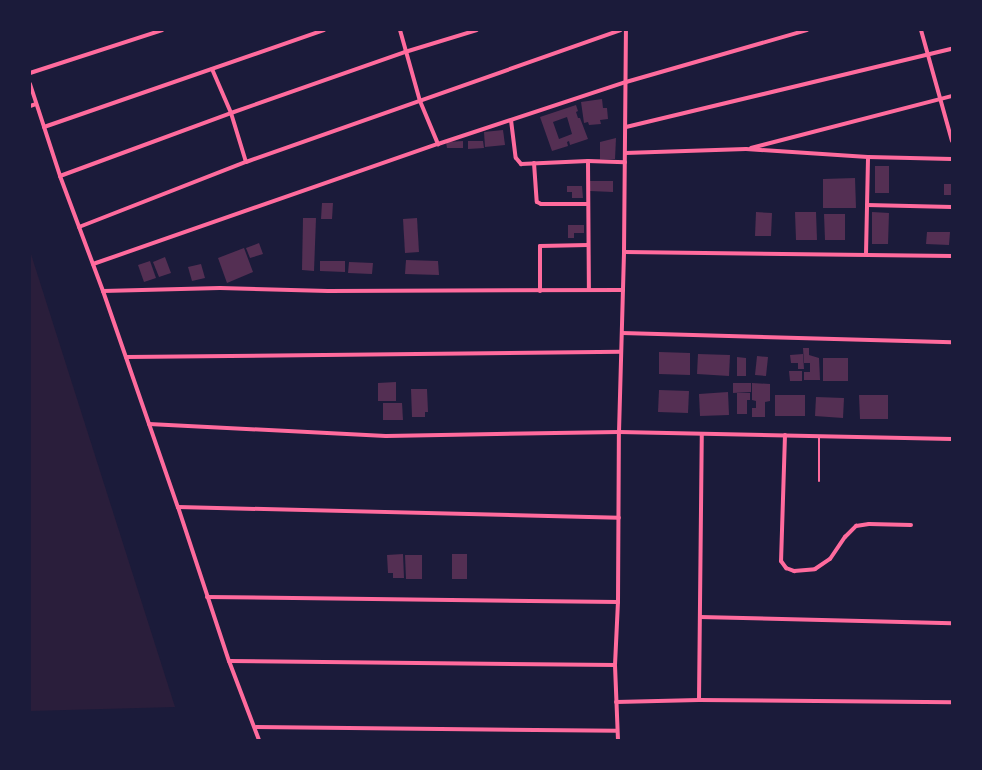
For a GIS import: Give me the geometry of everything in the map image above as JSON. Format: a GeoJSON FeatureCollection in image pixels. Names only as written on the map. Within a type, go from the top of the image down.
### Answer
{"type":"FeatureCollection","features":[{"type":"Feature","properties":{"kind":"street"},"geometry":{"type":"LineString","coordinates":[[30,73],[162,30]]}},
{"type":"Feature","properties":{"kind":"street"},"geometry":{"type":"LineString","coordinates":[[44,127],[324,30]]}},
{"type":"Feature","properties":{"kind":"street"},"geometry":{"type":"LineString","coordinates":[[400,30],[420,101],[438,144]]}},
{"type":"Feature","properties":{"kind":"street"},"geometry":{"type":"LineString","coordinates":[[60,176],[231,113],[405,52],[477,30]]}},
{"type":"Feature","properties":{"kind":"street"},"geometry":{"type":"LineString","coordinates":[[79,227],[246,162],[620,30]]}},
{"type":"Feature","properties":{"kind":"street"},"geometry":{"type":"LineString","coordinates":[[618,740],[616,665],[619,432],[626,127],[626,30]]}},
{"type":"Feature","properties":{"kind":"street"},"geometry":{"type":"LineString","coordinates":[[93,264],[438,144],[626,82],[790,32],[807,30]]}},
{"type":"Feature","properties":{"kind":"street"},"geometry":{"type":"LineString","coordinates":[[921,30],[952,140]]}},
{"type":"Feature","properties":{"kind":"street"},"geometry":{"type":"LineString","coordinates":[[626,127],[952,49]]}},
{"type":"Feature","properties":{"kind":"street"},"geometry":{"type":"LineString","coordinates":[[212,69],[231,113],[246,162]]}},
{"type":"Feature","properties":{"kind":"street"},"geometry":{"type":"LineString","coordinates":[[30,84],[60,176],[103,290],[178,507],[229,661],[256,728],[259,740]]}},
{"type":"Feature","properties":{"kind":"street"},"geometry":{"type":"LineString","coordinates":[[746,149],[952,96]]}},
{"type":"Feature","properties":{"kind":"street"},"geometry":{"type":"LineString","coordinates":[[30,106],[36,104]]}},
{"type":"Feature","properties":{"kind":"street"},"geometry":{"type":"LineString","coordinates":[[511,120],[518,162],[521,164],[588,161],[625,162]]}},
{"type":"Feature","properties":{"kind":"street"},"geometry":{"type":"LineString","coordinates":[[625,153],[746,149],[868,157],[952,159]]}},
{"type":"Feature","properties":{"kind":"street"},"geometry":{"type":"LineString","coordinates":[[866,254],[868,157]]}},
{"type":"Feature","properties":{"kind":"street"},"geometry":{"type":"LineString","coordinates":[[588,161],[589,290]]}},
{"type":"Feature","properties":{"kind":"street"},"geometry":{"type":"LineString","coordinates":[[534,163],[537,202],[541,204],[588,204]]}},
{"type":"Feature","properties":{"kind":"street"},"geometry":{"type":"LineString","coordinates":[[867,205],[952,207]]}},
{"type":"Feature","properties":{"kind":"street"},"geometry":{"type":"LineString","coordinates":[[540,291],[540,246],[588,245]]}},
{"type":"Feature","properties":{"kind":"street"},"geometry":{"type":"LineString","coordinates":[[624,252],[952,256]]}},
{"type":"Feature","properties":{"kind":"street"},"geometry":{"type":"LineString","coordinates":[[103,290],[220,288],[328,291],[623,290]]}},
{"type":"Feature","properties":{"kind":"street"},"geometry":{"type":"LineString","coordinates":[[622,333],[952,342]]}},
{"type":"Feature","properties":{"kind":"street"},"geometry":{"type":"LineString","coordinates":[[126,357],[621,352]]}},
{"type":"Feature","properties":{"kind":"street"},"geometry":{"type":"LineString","coordinates":[[149,424],[386,436],[619,432],[952,439]]}},
{"type":"Feature","properties":{"kind":"street"},"geometry":{"type":"LineString","coordinates":[[699,700],[702,434]]}},
{"type":"Feature","properties":{"kind":"street"},"geometry":{"type":"LineString","coordinates":[[785,435],[781,560],[786,568],[794,571],[815,569],[830,559],[845,537],[856,526],[869,524],[911,525]]}},
{"type":"Feature","properties":{"kind":"street"},"geometry":{"type":"LineString","coordinates":[[178,507],[619,518]]}},
{"type":"Feature","properties":{"kind":"street"},"geometry":{"type":"LineString","coordinates":[[207,597],[618,602]]}},
{"type":"Feature","properties":{"kind":"street"},"geometry":{"type":"LineString","coordinates":[[700,617],[952,623]]}},
{"type":"Feature","properties":{"kind":"street"},"geometry":{"type":"LineString","coordinates":[[229,661],[616,665]]}},
{"type":"Feature","properties":{"kind":"street"},"geometry":{"type":"LineString","coordinates":[[616,702],[699,700],[952,702]]}},
{"type":"Feature","properties":{"kind":"street"},"geometry":{"type":"LineString","coordinates":[[256,728],[617,731]]}},
{"type":"Feature","properties":{"kind":"lane"},"geometry":{"type":"LineString","coordinates":[[819,436],[819,481]]}},
{"type":"Feature","properties":{"kind":"shaded area"},"geometry":{"type":"Polygon","coordinates":[[[30,251],[175,707],[30,711],[30,251]]]}},
{"type":"Feature","properties":{"kind":"building"},"geometry":{"type":"Polygon","coordinates":[[[602,99],[603,108],[607,108],[608,119],[600,120],[601,124],[589,125],[588,122],[584,123],[581,102],[602,99]]]}},
{"type":"Feature","properties":{"kind":"building"},"geometry":{"type":"Polygon","coordinates":[[[576,105],[578,118],[580,118],[588,139],[570,145],[569,141],[567,142],[568,146],[552,151],[540,117],[576,105]],[[567,117],[553,122],[559,139],[572,134],[567,117]]]}},
{"type":"Feature","properties":{"kind":"building"},"geometry":{"type":"Polygon","coordinates":[[[503,130],[505,145],[485,147],[484,132],[503,130]]]}},
{"type":"Feature","properties":{"kind":"building"},"geometry":{"type":"Polygon","coordinates":[[[616,138],[615,159],[600,159],[600,142],[616,138]]]}},
{"type":"Feature","properties":{"kind":"building"},"geometry":{"type":"Polygon","coordinates":[[[463,141],[463,148],[447,148],[446,142],[463,141]]]}},
{"type":"Feature","properties":{"kind":"building"},"geometry":{"type":"Polygon","coordinates":[[[468,141],[483,141],[484,148],[468,149],[468,141]]]}},
{"type":"Feature","properties":{"kind":"building"},"geometry":{"type":"Polygon","coordinates":[[[875,166],[889,166],[889,193],[875,193],[875,166]]]}},
{"type":"Feature","properties":{"kind":"building"},"geometry":{"type":"Polygon","coordinates":[[[855,178],[856,208],[823,208],[823,179],[855,178]]]}},
{"type":"Feature","properties":{"kind":"building"},"geometry":{"type":"Polygon","coordinates":[[[590,181],[613,181],[613,192],[590,191],[590,181]]]}},
{"type":"Feature","properties":{"kind":"building"},"geometry":{"type":"Polygon","coordinates":[[[944,184],[952,184],[952,195],[944,195],[944,184]]]}},
{"type":"Feature","properties":{"kind":"building"},"geometry":{"type":"Polygon","coordinates":[[[567,186],[582,186],[583,198],[572,198],[572,192],[567,192],[567,186]]]}},
{"type":"Feature","properties":{"kind":"building"},"geometry":{"type":"Polygon","coordinates":[[[322,203],[333,203],[332,219],[321,219],[322,203]]]}},
{"type":"Feature","properties":{"kind":"building"},"geometry":{"type":"Polygon","coordinates":[[[756,212],[772,213],[771,236],[755,236],[756,212]]]}},
{"type":"Feature","properties":{"kind":"building"},"geometry":{"type":"Polygon","coordinates":[[[795,212],[816,212],[817,240],[796,240],[795,212]]]}},
{"type":"Feature","properties":{"kind":"building"},"geometry":{"type":"Polygon","coordinates":[[[872,212],[889,213],[888,244],[872,244],[872,212]]]}},
{"type":"Feature","properties":{"kind":"building"},"geometry":{"type":"Polygon","coordinates":[[[824,214],[845,214],[845,240],[825,240],[824,214]]]}},
{"type":"Feature","properties":{"kind":"building"},"geometry":{"type":"Polygon","coordinates":[[[303,218],[316,218],[314,271],[302,270],[303,218]]]}},
{"type":"Feature","properties":{"kind":"building"},"geometry":{"type":"Polygon","coordinates":[[[417,218],[419,252],[405,253],[403,219],[417,218]]]}},
{"type":"Feature","properties":{"kind":"building"},"geometry":{"type":"Polygon","coordinates":[[[568,225],[584,225],[584,233],[574,233],[574,238],[568,238],[568,225]]]}},
{"type":"Feature","properties":{"kind":"building"},"geometry":{"type":"Polygon","coordinates":[[[927,232],[950,232],[949,245],[926,244],[927,232]]]}},
{"type":"Feature","properties":{"kind":"building"},"geometry":{"type":"Polygon","coordinates":[[[259,243],[263,254],[250,258],[246,248],[259,243]]]}},
{"type":"Feature","properties":{"kind":"building"},"geometry":{"type":"Polygon","coordinates":[[[244,248],[253,272],[227,283],[218,258],[244,248]]]}},
{"type":"Feature","properties":{"kind":"building"},"geometry":{"type":"Polygon","coordinates":[[[165,257],[171,273],[159,277],[153,262],[165,257]]]}},
{"type":"Feature","properties":{"kind":"building"},"geometry":{"type":"Polygon","coordinates":[[[406,260],[438,261],[439,275],[405,274],[406,260]]]}},
{"type":"Feature","properties":{"kind":"building"},"geometry":{"type":"Polygon","coordinates":[[[150,261],[156,278],[144,282],[138,265],[150,261]]]}},
{"type":"Feature","properties":{"kind":"building"},"geometry":{"type":"Polygon","coordinates":[[[320,261],[345,261],[345,272],[320,271],[320,261]]]}},
{"type":"Feature","properties":{"kind":"building"},"geometry":{"type":"Polygon","coordinates":[[[349,262],[373,263],[372,274],[348,273],[349,262]]]}},
{"type":"Feature","properties":{"kind":"building"},"geometry":{"type":"Polygon","coordinates":[[[201,264],[205,278],[192,281],[188,267],[201,264]]]}},
{"type":"Feature","properties":{"kind":"building"},"geometry":{"type":"Polygon","coordinates":[[[803,348],[809,348],[809,355],[819,358],[820,380],[804,380],[804,372],[810,372],[810,363],[804,363],[803,348]]]}},
{"type":"Feature","properties":{"kind":"building"},"geometry":{"type":"Polygon","coordinates":[[[659,352],[690,353],[690,375],[659,374],[659,352]]]}},
{"type":"Feature","properties":{"kind":"building"},"geometry":{"type":"Polygon","coordinates":[[[698,354],[730,355],[729,376],[697,374],[698,354]]]}},
{"type":"Feature","properties":{"kind":"building"},"geometry":{"type":"Polygon","coordinates":[[[803,354],[804,369],[798,369],[798,363],[791,363],[790,355],[803,354]]]}},
{"type":"Feature","properties":{"kind":"building"},"geometry":{"type":"Polygon","coordinates":[[[757,356],[768,357],[766,376],[755,375],[757,356]]]}},
{"type":"Feature","properties":{"kind":"building"},"geometry":{"type":"Polygon","coordinates":[[[737,357],[746,358],[746,376],[737,376],[737,357]]]}},
{"type":"Feature","properties":{"kind":"building"},"geometry":{"type":"Polygon","coordinates":[[[823,358],[848,358],[848,381],[823,381],[823,358]]]}},
{"type":"Feature","properties":{"kind":"building"},"geometry":{"type":"Polygon","coordinates":[[[789,371],[802,371],[802,381],[790,381],[789,371]]]}},
{"type":"Feature","properties":{"kind":"building"},"geometry":{"type":"Polygon","coordinates":[[[396,382],[396,401],[378,401],[378,383],[396,382]]]}},
{"type":"Feature","properties":{"kind":"building"},"geometry":{"type":"Polygon","coordinates":[[[733,383],[751,383],[751,392],[733,393],[733,383]]]}},
{"type":"Feature","properties":{"kind":"building"},"geometry":{"type":"Polygon","coordinates":[[[752,383],[770,384],[770,401],[765,402],[765,417],[752,417],[752,408],[756,408],[756,401],[752,400],[752,383]]]}},
{"type":"Feature","properties":{"kind":"building"},"geometry":{"type":"Polygon","coordinates":[[[411,389],[427,389],[428,412],[425,412],[425,417],[412,417],[411,389]]]}},
{"type":"Feature","properties":{"kind":"building"},"geometry":{"type":"Polygon","coordinates":[[[659,390],[689,391],[688,413],[658,412],[659,390]]]}},
{"type":"Feature","properties":{"kind":"building"},"geometry":{"type":"Polygon","coordinates":[[[728,392],[729,415],[700,416],[699,394],[728,392]]]}},
{"type":"Feature","properties":{"kind":"building"},"geometry":{"type":"Polygon","coordinates":[[[737,393],[750,393],[750,400],[747,400],[747,414],[737,414],[737,393]]]}},
{"type":"Feature","properties":{"kind":"building"},"geometry":{"type":"Polygon","coordinates":[[[775,395],[805,395],[805,416],[775,416],[775,395]]]}},
{"type":"Feature","properties":{"kind":"building"},"geometry":{"type":"Polygon","coordinates":[[[859,395],[888,395],[888,419],[860,419],[859,395]]]}},
{"type":"Feature","properties":{"kind":"building"},"geometry":{"type":"Polygon","coordinates":[[[816,397],[844,398],[843,418],[815,416],[816,397]]]}},
{"type":"Feature","properties":{"kind":"building"},"geometry":{"type":"Polygon","coordinates":[[[383,403],[402,403],[403,420],[383,420],[383,403]]]}},
{"type":"Feature","properties":{"kind":"building"},"geometry":{"type":"Polygon","coordinates":[[[403,554],[404,578],[393,578],[393,573],[388,573],[387,555],[403,554]]]}},
{"type":"Feature","properties":{"kind":"building"},"geometry":{"type":"Polygon","coordinates":[[[452,554],[467,554],[467,579],[452,579],[452,554]]]}},
{"type":"Feature","properties":{"kind":"building"},"geometry":{"type":"Polygon","coordinates":[[[405,555],[422,555],[422,579],[406,579],[405,555]]]}}]}
